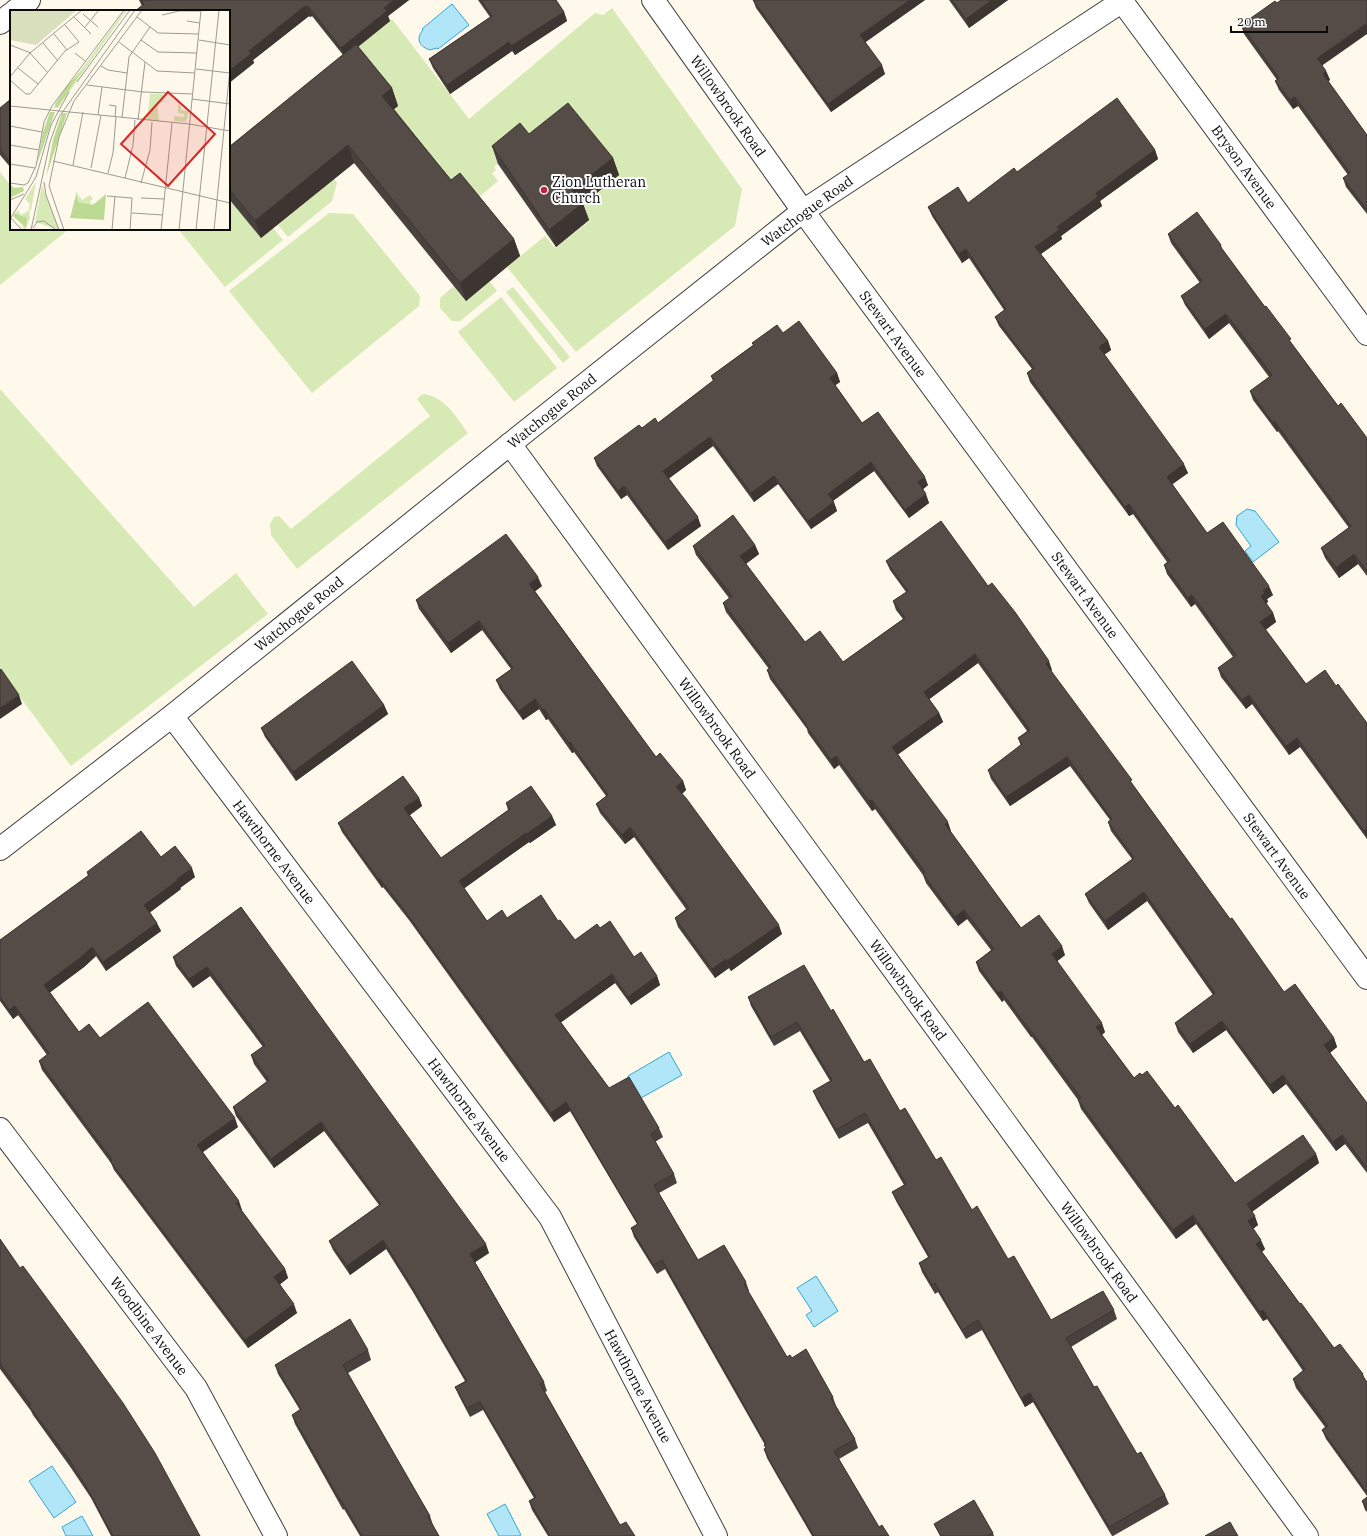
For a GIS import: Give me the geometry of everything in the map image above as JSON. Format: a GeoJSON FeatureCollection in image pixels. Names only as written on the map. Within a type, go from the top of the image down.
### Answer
{"type":"FeatureCollection","features":[{"type":"Feature","properties":{"kind":"street"},"geometry":{"type":"LineString","coordinates":[[16,10],[29,0]]}},
{"type":"Feature","properties":{"kind":"street","name":"Willowbrook Road"},"geometry":{"type":"LineString","coordinates":[[653,0],[803,211]]}},
{"type":"Feature","properties":{"kind":"street","name":"Watchogue Road"},"geometry":{"type":"LineString","coordinates":[[0,849],[172,716],[803,211],[1122,0]]}},
{"type":"Feature","properties":{"kind":"street","name":"Bryson Avenue"},"geometry":{"type":"LineString","coordinates":[[1122,0],[1367,334]]}},
{"type":"Feature","properties":{"kind":"street"},"geometry":{"type":"LineString","coordinates":[[0,23],[10,15]]}},
{"type":"Feature","properties":{"kind":"street","name":"Stewart Avenue"},"geometry":{"type":"LineString","coordinates":[[803,211],[1367,978]]}},
{"type":"Feature","properties":{"kind":"street","name":"Willowbrook Road"},"geometry":{"type":"LineString","coordinates":[[510,444],[1307,1536]]}},
{"type":"Feature","properties":{"kind":"street","name":"Hawthorne Avenue"},"geometry":{"type":"LineString","coordinates":[[172,716],[550,1218],[716,1536]]}},
{"type":"Feature","properties":{"kind":"street","name":"Woodbine Avenue"},"geometry":{"type":"LineString","coordinates":[[0,1129],[196,1388],[276,1536]]}},
{"type":"Feature","properties":{"kind":"green space"},"geometry":{"type":"Polygon","coordinates":[[[612,8],[742,189],[735,226],[576,352],[507,267],[545,236],[555,248],[589,221],[579,208],[619,175],[526,141],[494,167],[496,170],[492,173],[498,181],[466,208],[389,113],[398,106],[345,57],[392,19],[469,119],[595,13],[603,15],[612,8]]]}},
{"type":"Feature","properties":{"kind":"green space"},"geometry":{"type":"Polygon","coordinates":[[[0,172],[10,185],[10,230],[48,230],[49,232],[51,230],[68,230],[0,285],[0,172]]]}},
{"type":"Feature","properties":{"kind":"green space"},"geometry":{"type":"Polygon","coordinates":[[[334,179],[337,183],[332,201],[288,237],[278,225],[334,179]]]}},
{"type":"Feature","properties":{"kind":"green space"},"geometry":{"type":"Polygon","coordinates":[[[230,200],[261,238],[273,228],[283,240],[225,287],[179,230],[230,230],[230,200]]]}},
{"type":"Feature","properties":{"kind":"green space"},"geometry":{"type":"Polygon","coordinates":[[[329,213],[353,214],[420,296],[419,306],[312,393],[229,291],[329,213]]]}},
{"type":"Feature","properties":{"kind":"green space"},"geometry":{"type":"Polygon","coordinates":[[[489,281],[497,291],[460,321],[452,321],[440,308],[440,298],[454,286],[489,281]]]}},
{"type":"Feature","properties":{"kind":"green space"},"geometry":{"type":"Polygon","coordinates":[[[513,287],[570,357],[563,363],[506,292],[513,287]]]}},
{"type":"Feature","properties":{"kind":"green space"},"geometry":{"type":"Polygon","coordinates":[[[501,297],[557,368],[514,402],[458,332],[501,297]]]}},
{"type":"Feature","properties":{"kind":"green space"},"geometry":{"type":"Polygon","coordinates":[[[0,389],[194,607],[236,573],[268,614],[71,766],[0,670],[0,389]]]}},
{"type":"Feature","properties":{"kind":"green space"},"geometry":{"type":"Polygon","coordinates":[[[425,394],[432,396],[445,404],[468,433],[297,569],[271,535],[270,524],[274,517],[279,516],[291,529],[430,416],[417,399],[421,395],[425,394]]]}},
{"type":"Feature","properties":{"kind":"water"},"geometry":{"type":"Polygon","coordinates":[[[452,4],[469,25],[438,49],[426,49],[421,45],[419,39],[419,36],[423,30],[422,29],[452,4]]]}},
{"type":"Feature","properties":{"kind":"water"},"geometry":{"type":"Polygon","coordinates":[[[1247,509],[1255,511],[1279,542],[1253,562],[1245,551],[1251,546],[1236,525],[1237,516],[1247,509]]]}},
{"type":"Feature","properties":{"kind":"water"},"geometry":{"type":"Polygon","coordinates":[[[669,1052],[682,1075],[641,1098],[628,1076],[669,1052]]]}},
{"type":"Feature","properties":{"kind":"water"},"geometry":{"type":"Polygon","coordinates":[[[816,1276],[838,1311],[814,1327],[806,1315],[812,1311],[797,1288],[816,1276]]]}},
{"type":"Feature","properties":{"kind":"water"},"geometry":{"type":"Polygon","coordinates":[[[52,1466],[76,1502],[54,1518],[29,1481],[52,1466]]]}},
{"type":"Feature","properties":{"kind":"water"},"geometry":{"type":"Polygon","coordinates":[[[505,1504],[521,1535],[519,1536],[499,1536],[487,1514],[505,1504]]]}},
{"type":"Feature","properties":{"kind":"water"},"geometry":{"type":"Polygon","coordinates":[[[82,1516],[93,1536],[66,1536],[62,1527],[82,1516]]]}},
{"type":"Feature","properties":{"kind":"building"},"geometry":{"type":"Polygon","coordinates":[[[141,0],[394,0],[384,8],[387,11],[341,48],[308,6],[307,8],[305,6],[249,51],[251,54],[230,70],[230,10],[136,10],[144,4],[141,0]]]}},
{"type":"Feature","properties":{"kind":"building"},"geometry":{"type":"Polygon","coordinates":[[[481,0],[556,0],[564,12],[511,46],[509,42],[447,85],[429,59],[492,16],[481,0]]]}},
{"type":"Feature","properties":{"kind":"building"},"geometry":{"type":"Polygon","coordinates":[[[753,0],[910,0],[860,35],[882,65],[828,104],[753,0]]]}},
{"type":"Feature","properties":{"kind":"building"},"geometry":{"type":"Polygon","coordinates":[[[952,0],[992,0],[966,19],[952,0]]]}},
{"type":"Feature","properties":{"kind":"building"},"geometry":{"type":"Polygon","coordinates":[[[1281,0],[1367,0],[1367,23],[1317,58],[1326,71],[1323,74],[1367,135],[1366,209],[1343,178],[1350,173],[1295,97],[1290,100],[1275,81],[1279,78],[1241,25],[1275,1],[1277,3],[1281,0]]]}},
{"type":"Feature","properties":{"kind":"building"},"geometry":{"type":"Polygon","coordinates":[[[356,44],[392,88],[382,96],[451,180],[460,173],[514,239],[460,283],[348,145],[255,221],[230,190],[230,146],[356,44]]]}},
{"type":"Feature","properties":{"kind":"building"},"geometry":{"type":"Polygon","coordinates":[[[1117,98],[1155,150],[1096,193],[1098,197],[1057,227],[1059,230],[1035,247],[1108,341],[1099,347],[1184,464],[1167,477],[1207,533],[1223,522],[1269,586],[1263,591],[1265,593],[1261,596],[1273,613],[1260,622],[1306,684],[1325,670],[1336,686],[1338,684],[1367,723],[1367,828],[1364,831],[1297,738],[1286,746],[1249,695],[1242,700],[1218,668],[1236,655],[1192,595],[1188,598],[1164,565],[1170,561],[1129,504],[1125,507],[1027,373],[1034,368],[995,317],[1006,309],[966,249],[959,254],[928,207],[958,187],[968,203],[1014,168],[1017,172],[1117,98]]]}},
{"type":"Feature","properties":{"kind":"building"},"geometry":{"type":"Polygon","coordinates":[[[10,100],[10,162],[0,150],[0,108],[10,100]]]}},
{"type":"Feature","properties":{"kind":"building"},"geometry":{"type":"Polygon","coordinates":[[[568,103],[613,158],[572,190],[583,203],[549,230],[492,146],[520,123],[529,134],[568,103]]]}},
{"type":"Feature","properties":{"kind":"building"},"geometry":{"type":"Polygon","coordinates":[[[1197,212],[1221,245],[1220,246],[1265,307],[1266,306],[1291,339],[1289,340],[1338,406],[1341,403],[1367,438],[1367,571],[1354,554],[1336,568],[1321,548],[1351,526],[1275,422],[1273,423],[1250,391],[1272,375],[1226,314],[1205,329],[1181,296],[1202,281],[1168,234],[1197,212]]]}},
{"type":"Feature","properties":{"kind":"building"},"geometry":{"type":"Polygon","coordinates":[[[799,321],[837,373],[830,378],[862,423],[878,412],[925,477],[918,482],[926,494],[905,510],[871,462],[828,494],[834,502],[808,521],[774,476],[751,493],[710,437],[663,471],[698,517],[665,542],[624,486],[618,491],[594,458],[639,425],[642,428],[655,418],[658,423],[714,380],[711,376],[754,345],[752,343],[777,325],[783,333],[799,321]]]}},
{"type":"Feature","properties":{"kind":"building"},"geometry":{"type":"Polygon","coordinates":[[[733,515],[755,545],[740,556],[805,642],[820,631],[843,662],[905,618],[893,601],[908,591],[886,561],[941,521],[988,586],[992,583],[1015,612],[1049,661],[1046,664],[1132,780],[1130,781],[1230,919],[1232,918],[1284,992],[1295,984],[1334,1038],[1324,1045],[1367,1103],[1367,1168],[1342,1135],[1333,1142],[1283,1075],[1270,1085],[1222,1021],[1190,1044],[1175,1023],[1215,993],[1144,892],[1105,921],[1085,894],[1134,858],[1108,822],[1112,819],[1067,757],[1006,797],[988,770],[1022,744],[1018,738],[1030,730],[975,654],[924,692],[939,713],[892,747],[948,822],[945,824],[1021,928],[1039,915],[1062,946],[1052,954],[1102,1023],[1096,1027],[1134,1078],[1140,1073],[1142,1075],[1147,1071],[1175,1108],[1178,1105],[1235,1183],[1303,1135],[1316,1154],[1247,1204],[1255,1216],[1248,1221],[1261,1240],[1256,1244],[1300,1304],[1301,1303],[1334,1348],[1340,1344],[1363,1374],[1362,1375],[1367,1382],[1367,1492],[1322,1430],[1328,1426],[1293,1379],[1305,1369],[1263,1310],[1260,1312],[1193,1215],[1173,1230],[1078,1100],[1081,1098],[1001,991],[998,993],[976,962],[994,949],[964,910],[955,917],[923,874],[925,872],[872,800],[869,801],[836,756],[831,760],[767,670],[771,667],[723,603],[732,596],[693,546],[733,515]]]}},
{"type":"Feature","properties":{"kind":"building"},"geometry":{"type":"Polygon","coordinates":[[[506,534],[538,577],[529,584],[656,757],[660,753],[683,781],[676,787],[686,798],[779,925],[727,961],[726,959],[712,969],[675,918],[689,908],[630,827],[622,835],[596,804],[608,795],[570,742],[569,743],[535,699],[519,711],[496,680],[513,668],[479,621],[448,643],[416,600],[506,534]]]}},
{"type":"Feature","properties":{"kind":"building"},"geometry":{"type":"Polygon","coordinates":[[[352,661],[384,705],[293,772],[261,728],[352,661]]]}},
{"type":"Feature","properties":{"kind":"building"},"geometry":{"type":"Polygon","coordinates":[[[1,669],[19,695],[0,708],[0,670],[1,669]]]}},
{"type":"Feature","properties":{"kind":"building"},"geometry":{"type":"Polygon","coordinates":[[[403,776],[419,798],[404,808],[441,858],[510,809],[506,803],[531,786],[552,816],[459,881],[487,921],[502,910],[507,918],[541,895],[558,921],[560,920],[575,940],[597,924],[600,928],[610,921],[634,957],[641,952],[657,976],[628,997],[612,974],[555,1015],[609,1088],[629,1077],[659,1128],[651,1134],[674,1174],[654,1185],[698,1260],[724,1245],[746,1282],[744,1284],[787,1357],[790,1355],[792,1358],[806,1349],[833,1397],[831,1398],[855,1439],[834,1451],[879,1527],[882,1525],[889,1536],[814,1536],[772,1465],[764,1449],[766,1448],[764,1445],[766,1444],[662,1260],[653,1265],[631,1228],[638,1224],[566,1102],[551,1113],[405,911],[380,879],[379,880],[338,823],[403,776]]]}},
{"type":"Feature","properties":{"kind":"building"},"geometry":{"type":"Polygon","coordinates":[[[141,831],[161,857],[175,846],[192,868],[144,905],[157,923],[103,962],[92,947],[44,985],[79,1032],[89,1024],[100,1038],[148,1002],[235,1118],[197,1145],[239,1201],[236,1203],[285,1269],[274,1277],[294,1304],[245,1340],[110,1161],[112,1160],[39,1061],[49,1053],[15,1006],[9,1010],[0,997],[0,940],[89,875],[87,872],[141,831]]]}},
{"type":"Feature","properties":{"kind":"building"},"geometry":{"type":"Polygon","coordinates":[[[241,907],[486,1244],[470,1254],[544,1382],[540,1384],[620,1525],[626,1522],[635,1536],[550,1536],[529,1501],[536,1497],[480,1402],[467,1408],[455,1387],[467,1381],[383,1240],[347,1266],[329,1241],[381,1204],[321,1122],[271,1159],[233,1107],[269,1080],[251,1055],[265,1045],[207,967],[189,979],[173,957],[241,907]]]}},
{"type":"Feature","properties":{"kind":"building"},"geometry":{"type":"Polygon","coordinates":[[[804,965],[831,1011],[833,1009],[864,1062],[870,1059],[900,1111],[905,1108],[936,1160],[941,1157],[972,1210],[977,1206],[1008,1259],[1014,1256],[1051,1320],[1103,1291],[1114,1310],[1066,1338],[1094,1387],[1097,1386],[1137,1454],[1141,1452],[1165,1495],[1109,1527],[1030,1393],[1021,1398],[978,1320],[962,1330],[935,1283],[932,1285],[919,1263],[930,1257],[892,1192],[906,1184],[865,1113],[836,1130],[813,1091],[832,1080],[797,1022],[771,1037],[748,997],[804,965]]]}},
{"type":"Feature","properties":{"kind":"building"},"geometry":{"type":"Polygon","coordinates":[[[0,1239],[20,1268],[23,1266],[123,1403],[155,1453],[200,1536],[113,1536],[87,1488],[68,1458],[0,1364],[0,1239]]]}},
{"type":"Feature","properties":{"kind":"building"},"geometry":{"type":"Polygon","coordinates":[[[350,1319],[368,1350],[343,1365],[430,1516],[428,1517],[439,1536],[362,1536],[292,1415],[301,1409],[275,1365],[350,1319]]]}},
{"type":"Feature","properties":{"kind":"building"},"geometry":{"type":"Polygon","coordinates":[[[1367,1497],[1367,1508],[1362,1501],[1367,1497]]]}},
{"type":"Feature","properties":{"kind":"building"},"geometry":{"type":"Polygon","coordinates":[[[974,1500],[993,1533],[987,1536],[941,1536],[934,1524],[974,1500]]]}},
{"type":"Feature","properties":{"kind":"building"},"geometry":{"type":"Polygon","coordinates":[[[1230,1522],[1238,1536],[1205,1536],[1230,1522]]]}},
{"type":"Feature","properties":{"kind":"place","name":"Zion Lutheran Church"},"geometry":{"type":"Point","coordinates":[544,190]}}]}
